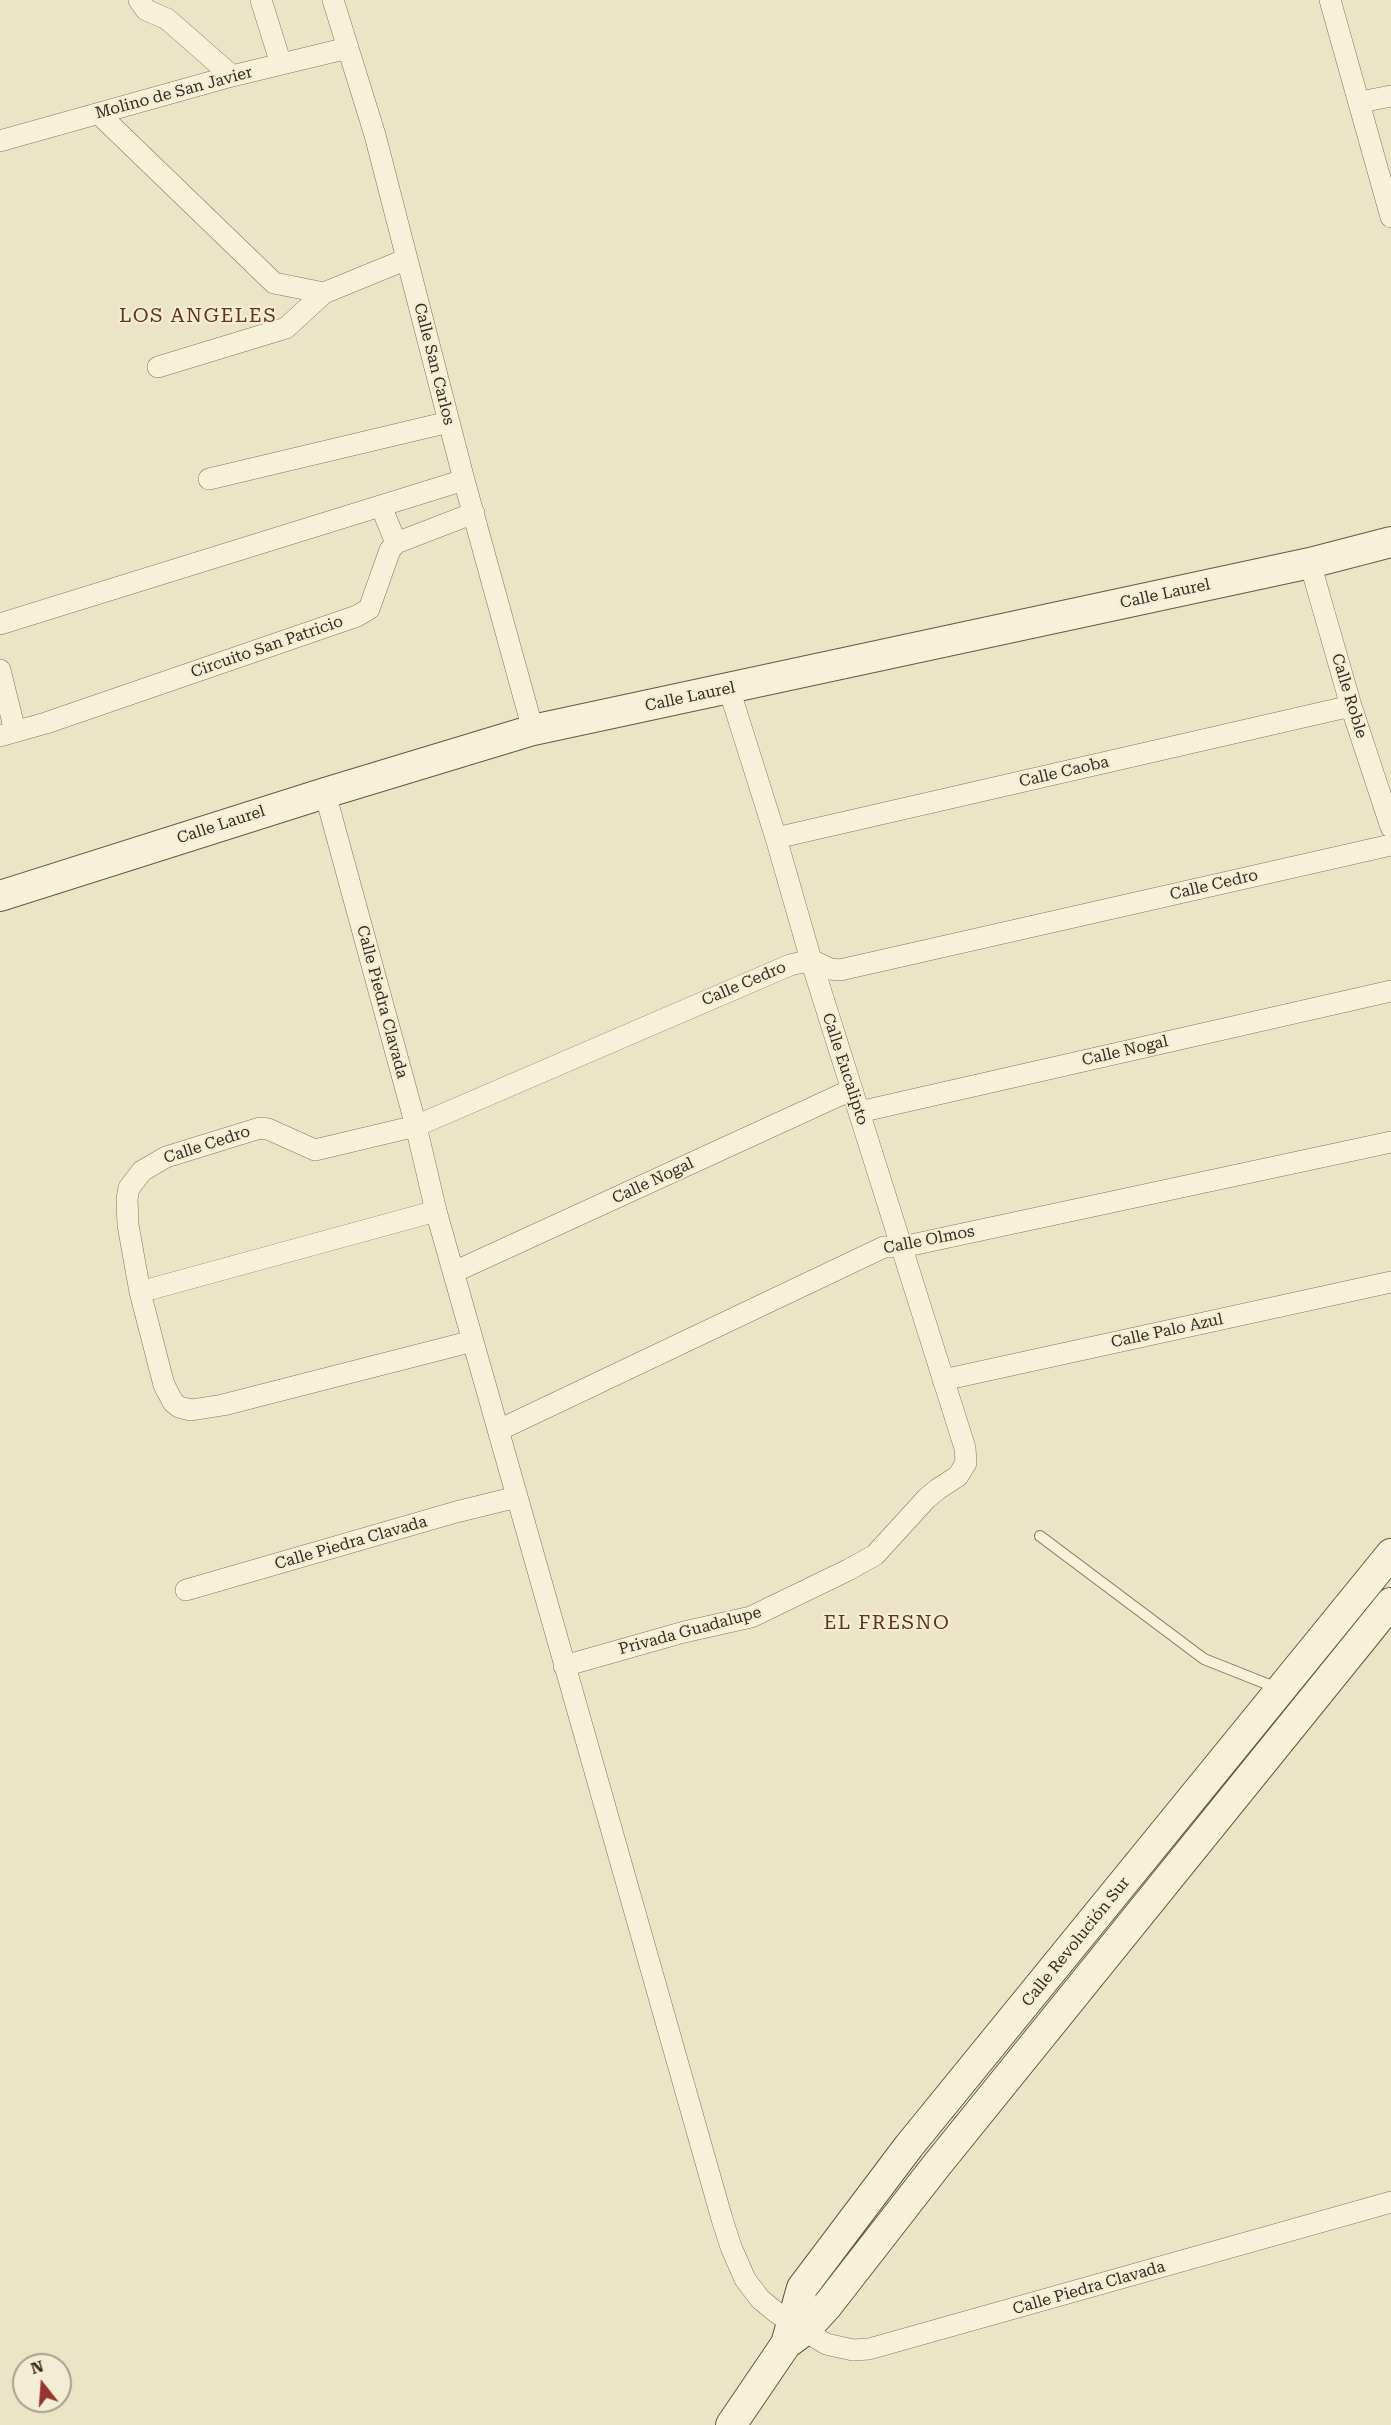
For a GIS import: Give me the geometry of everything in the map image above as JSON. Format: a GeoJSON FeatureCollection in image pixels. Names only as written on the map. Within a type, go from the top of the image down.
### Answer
{"type":"FeatureCollection","features":[{"type":"Feature","properties":{"kind":"main road","name":"Calle Laurel"},"geometry":{"type":"LineString","coordinates":[[0,896],[532,730],[1310,563],[1391,542]]}},
{"type":"Feature","properties":{"kind":"main road","name":"Calle Revolución Sur"},"geometry":{"type":"LineString","coordinates":[[730,2425],[789,2339],[827,2306],[1069,2000],[1295,1698],[1391,1554]]}},
{"type":"Feature","properties":{"kind":"main road","name":"Calle Revolución Sur"},"geometry":{"type":"LineString","coordinates":[[789,2339],[802,2288],[909,2146],[1045,1981],[1295,1698],[1391,1603]]}},
{"type":"Feature","properties":{"kind":"main road"},"geometry":{"type":"LineString","coordinates":[[1045,1981],[1069,2000]]}},
{"type":"Feature","properties":{"kind":"main road"},"geometry":{"type":"LineString","coordinates":[[909,2146],[936,2166]]}},
{"type":"Feature","properties":{"kind":"street"},"geometry":{"type":"LineString","coordinates":[[139,0],[146,10],[167,19],[232,76]]}},
{"type":"Feature","properties":{"kind":"street"},"geometry":{"type":"LineString","coordinates":[[261,0],[281,64]]}},
{"type":"Feature","properties":{"kind":"street","name":"Calle San Carlos"},"geometry":{"type":"LineString","coordinates":[[333,0],[375,135],[464,480],[532,730]]}},
{"type":"Feature","properties":{"kind":"street"},"geometry":{"type":"LineString","coordinates":[[1330,0],[1391,218]]}},
{"type":"Feature","properties":{"kind":"street","name":"Molino de San Javier"},"geometry":{"type":"LineString","coordinates":[[0,141],[232,76],[348,48]]}},
{"type":"Feature","properties":{"kind":"street"},"geometry":{"type":"LineString","coordinates":[[1360,102],[1391,96]]}},
{"type":"Feature","properties":{"kind":"street"},"geometry":{"type":"LineString","coordinates":[[99,114],[274,283],[324,293]]}},
{"type":"Feature","properties":{"kind":"street"},"geometry":{"type":"LineString","coordinates":[[158,367],[286,328],[324,293],[407,259]]}},
{"type":"Feature","properties":{"kind":"street"},"geometry":{"type":"LineString","coordinates":[[209,479],[449,422]]}},
{"type":"Feature","properties":{"kind":"street"},"geometry":{"type":"LineString","coordinates":[[0,624],[464,480]]}},
{"type":"Feature","properties":{"kind":"street"},"geometry":{"type":"LineString","coordinates":[[381,506],[396,543],[474,513]]}},
{"type":"Feature","properties":{"kind":"street","name":"Circuito San Patricio"},"geometry":{"type":"LineString","coordinates":[[0,670],[8,733],[46,723],[364,613],[371,604],[390,550],[396,543]]}},
{"type":"Feature","properties":{"kind":"street","name":"Calle Roble"},"geometry":{"type":"LineString","coordinates":[[1310,563],[1351,706],[1391,827]]}},
{"type":"Feature","properties":{"kind":"street","name":"Calle Eucalipto"},"geometry":{"type":"LineString","coordinates":[[729,689],[776,838],[811,960],[965,1448]]}},
{"type":"Feature","properties":{"kind":"street","name":"Calle Caoba"},"geometry":{"type":"LineString","coordinates":[[776,838],[1351,706]]}},
{"type":"Feature","properties":{"kind":"street","name":"Calle Piedra Clavada"},"geometry":{"type":"LineString","coordinates":[[325,793],[416,1126],[436,1211],[731,2247],[745,2279],[789,2339],[853,2350],[878,2347],[1391,2202]]}},
{"type":"Feature","properties":{"kind":"street","name":"Calle Cedro"},"geometry":{"type":"LineString","coordinates":[[140,1292],[128,1225],[129,1188],[142,1171],[166,1157],[260,1128],[268,1129],[315,1150],[416,1126],[769,972],[811,960],[830,969],[840,970],[1391,845]]}},
{"type":"Feature","properties":{"kind":"street","name":"Calle Nogal"},"geometry":{"type":"LineString","coordinates":[[859,1112],[1391,991]]}},
{"type":"Feature","properties":{"kind":"street","name":"Calle Nogal"},"geometry":{"type":"LineString","coordinates":[[454,1272],[852,1090]]}},
{"type":"Feature","properties":{"kind":"street","name":"Calle Olmos"},"geometry":{"type":"LineString","coordinates":[[499,1430],[884,1247],[902,1247],[1391,1142]]}},
{"type":"Feature","properties":{"kind":"street"},"geometry":{"type":"LineString","coordinates":[[436,1211],[140,1292],[167,1394],[179,1407],[191,1410],[224,1406],[473,1341]]}},
{"type":"Feature","properties":{"kind":"street","name":"Calle Palo Azul"},"geometry":{"type":"LineString","coordinates":[[943,1380],[1391,1282]]}},
{"type":"Feature","properties":{"kind":"street","name":"Privada Guadalupe"},"geometry":{"type":"LineString","coordinates":[[564,1666],[684,1632],[751,1617],[868,1560],[883,1548],[933,1493],[958,1476],[966,1463],[965,1448]]}},
{"type":"Feature","properties":{"kind":"street","name":"Calle Piedra Clavada"},"geometry":{"type":"LineString","coordinates":[[186,1590],[456,1512],[517,1497]]}},
{"type":"Feature","properties":{"kind":"lane"},"geometry":{"type":"LineString","coordinates":[[1040,1536],[1204,1659],[1295,1698]]}},
{"type":"Feature","properties":{"kind":"district","name":"LOS ANGELES"},"geometry":{"type":"Point","coordinates":[198,316]}},
{"type":"Feature","properties":{"kind":"district","name":"EL FRESNO"},"geometry":{"type":"Point","coordinates":[887,1623]}}]}
